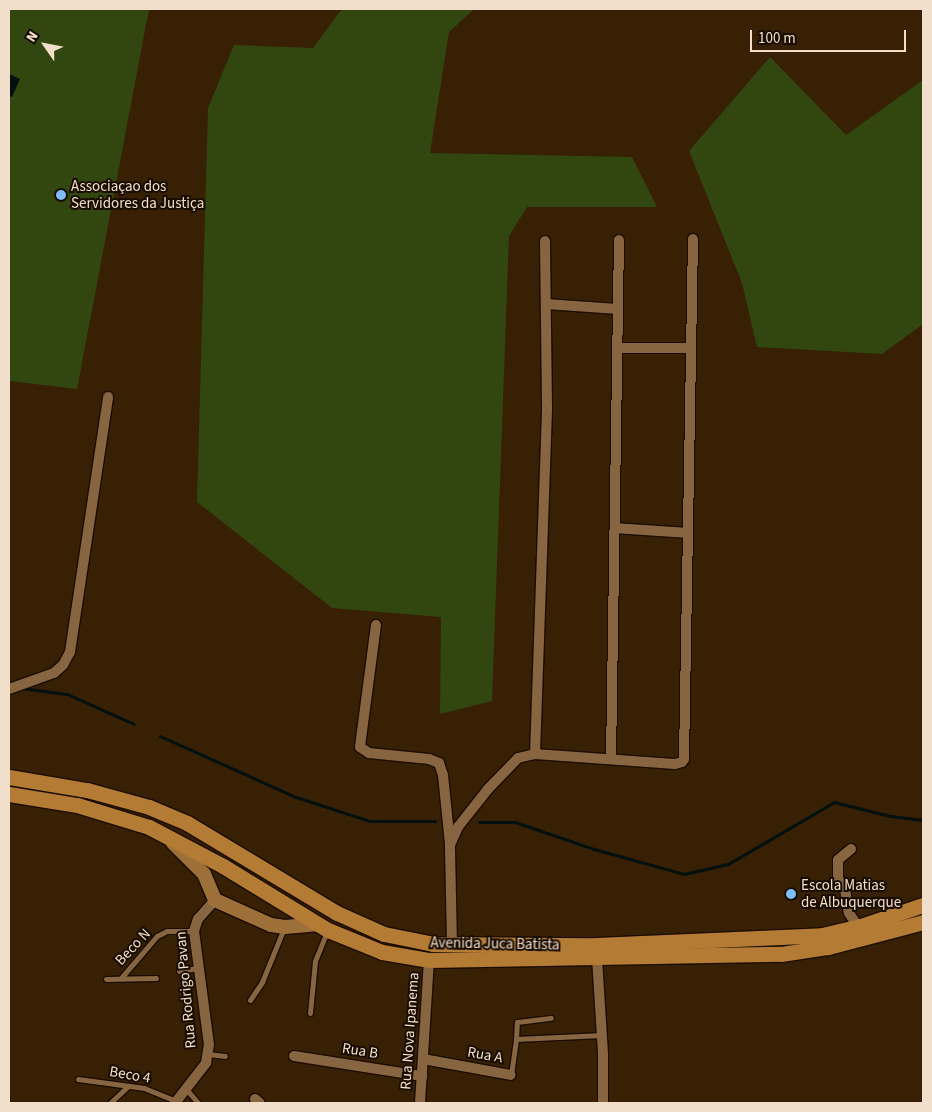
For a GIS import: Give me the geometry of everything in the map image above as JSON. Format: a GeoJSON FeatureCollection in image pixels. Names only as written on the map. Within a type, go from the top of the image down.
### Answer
{"type":"FeatureCollection","features":[{"type":"Feature","properties":{"kind":"main road","name":"Avenida Juca Batista"},"geometry":{"type":"LineString","coordinates":[[9,777],[87,790],[148,808],[187,823],[285,880],[337,913],[384,934],[433,944],[596,945],[822,935],[858,927],[923,905]]}},
{"type":"Feature","properties":{"kind":"main road","name":"Avenida Juca Batista"},"geometry":{"type":"LineString","coordinates":[[9,794],[76,804],[149,827],[223,866],[322,927],[382,952],[429,960],[781,954],[828,947],[923,922]]}},
{"type":"Feature","properties":{"kind":"main road"},"geometry":{"type":"LineString","coordinates":[[164,835],[171,825],[187,823]]}},
{"type":"Feature","properties":{"kind":"main road"},"geometry":{"type":"LineString","coordinates":[[285,880],[291,909]]}},
{"type":"Feature","properties":{"kind":"street"},"geometry":{"type":"LineString","coordinates":[[450,845],[458,827],[488,790],[518,758],[535,754],[675,764],[682,762],[684,759],[693,239]]}},
{"type":"Feature","properties":{"kind":"street"},"geometry":{"type":"LineString","coordinates":[[611,760],[619,240]]}},
{"type":"Feature","properties":{"kind":"street"},"geometry":{"type":"LineString","coordinates":[[535,754],[547,407],[545,241]]}},
{"type":"Feature","properties":{"kind":"street"},"geometry":{"type":"LineString","coordinates":[[546,304],[618,310]]}},
{"type":"Feature","properties":{"kind":"street"},"geometry":{"type":"LineString","coordinates":[[618,348],[691,348]]}},
{"type":"Feature","properties":{"kind":"street"},"geometry":{"type":"LineString","coordinates":[[9,689],[54,673],[63,665],[70,652],[108,397]]}},
{"type":"Feature","properties":{"kind":"street"},"geometry":{"type":"LineString","coordinates":[[614,528],[688,533]]}},
{"type":"Feature","properties":{"kind":"street"},"geometry":{"type":"LineString","coordinates":[[376,626],[360,747],[369,753],[429,759],[439,763],[443,775],[450,845],[452,944]]}},
{"type":"Feature","properties":{"kind":"street"},"geometry":{"type":"LineString","coordinates":[[164,835],[204,874],[215,900],[278,926],[322,927]]}},
{"type":"Feature","properties":{"kind":"street"},"geometry":{"type":"LineString","coordinates":[[851,849],[838,860],[838,878],[846,894],[849,913],[858,927]]}},
{"type":"Feature","properties":{"kind":"street","name":"Rua Rodrigo Pavan"},"geometry":{"type":"LineString","coordinates":[[176,1102],[206,1063],[210,1045],[194,931],[198,919],[215,900]]}},
{"type":"Feature","properties":{"kind":"street"},"geometry":{"type":"LineString","coordinates":[[278,926],[291,909]]}},
{"type":"Feature","properties":{"kind":"street"},"geometry":{"type":"LineString","coordinates":[[597,958],[602,1034],[603,1103]]}},
{"type":"Feature","properties":{"kind":"street","name":"Rua Nova Ipanema"},"geometry":{"type":"LineString","coordinates":[[420,1103],[429,960]]}},
{"type":"Feature","properties":{"kind":"street","name":"Rua B"},"geometry":{"type":"LineString","coordinates":[[294,1056],[422,1076]]}},
{"type":"Feature","properties":{"kind":"street","name":"Rua A"},"geometry":{"type":"LineString","coordinates":[[423,1059],[511,1075]]}},
{"type":"Feature","properties":{"kind":"lane"},"geometry":{"type":"LineString","coordinates":[[250,1000],[262,982],[278,926]]}},
{"type":"Feature","properties":{"kind":"lane"},"geometry":{"type":"LineString","coordinates":[[310,1013],[315,961],[322,927]]}},
{"type":"Feature","properties":{"kind":"lane","name":"Beco N"},"geometry":{"type":"LineString","coordinates":[[121,978],[157,936],[167,931],[194,931]]}},
{"type":"Feature","properties":{"kind":"lane"},"geometry":{"type":"LineString","coordinates":[[178,972],[198,968]]}},
{"type":"Feature","properties":{"kind":"lane"},"geometry":{"type":"LineString","coordinates":[[106,979],[156,978]]}},
{"type":"Feature","properties":{"kind":"lane"},"geometry":{"type":"LineString","coordinates":[[516,1039],[517,1022],[551,1018]]}},
{"type":"Feature","properties":{"kind":"lane","name":"Rua A"},"geometry":{"type":"LineString","coordinates":[[511,1075],[516,1039],[602,1034]]}},
{"type":"Feature","properties":{"kind":"lane"},"geometry":{"type":"LineString","coordinates":[[208,1054],[224,1056]]}},
{"type":"Feature","properties":{"kind":"lane","name":"Beco 4"},"geometry":{"type":"LineString","coordinates":[[78,1080],[144,1088],[176,1102]]}},
{"type":"Feature","properties":{"kind":"lane"},"geometry":{"type":"LineString","coordinates":[[110,1103],[128,1086]]}},
{"type":"Feature","properties":{"kind":"lane"},"geometry":{"type":"LineString","coordinates":[[186,1089],[198,1103]]}},
{"type":"Feature","properties":{"kind":"green space","name":"Associaçao dos Servidores da Justiça"},"geometry":{"type":"Polygon","coordinates":[[[9,9],[149,9],[77,389],[9,381],[9,9]]]}},
{"type":"Feature","properties":{"kind":"green space"},"geometry":{"type":"Polygon","coordinates":[[[342,9],[474,9],[449,32],[430,153],[632,157],[657,207],[527,207],[509,236],[492,701],[440,714],[441,617],[332,608],[197,502],[208,108],[234,45],[313,48],[342,9]]]}},
{"type":"Feature","properties":{"kind":"green space"},"geometry":{"type":"Polygon","coordinates":[[[770,57],[846,135],[923,80],[923,324],[882,354],[757,347],[742,283],[689,151],[770,57]]]}},
{"type":"Feature","properties":{"kind":"shaded area"},"geometry":{"type":"Polygon","coordinates":[[[9,74],[20,79],[12,97],[9,96],[9,74]]]}},
{"type":"Feature","properties":{"kind":"waterway"},"geometry":{"type":"LineString","coordinates":[[21,688],[67,694],[134,724]]}},
{"type":"Feature","properties":{"kind":"waterway"},"geometry":{"type":"LineString","coordinates":[[160,736],[296,797],[370,821],[435,821]]}},
{"type":"Feature","properties":{"kind":"waterway"},"geometry":{"type":"LineString","coordinates":[[479,822],[515,822],[594,849],[684,874],[728,864],[834,802],[890,816],[923,820]]}},
{"type":"Feature","properties":{"kind":"place","name":"Associaçao dos Servidores da Justiça"},"geometry":{"type":"Point","coordinates":[61,195]}},
{"type":"Feature","properties":{"kind":"place","name":"Escola Matias de Albuquerque"},"geometry":{"type":"Point","coordinates":[791,894]}}]}
